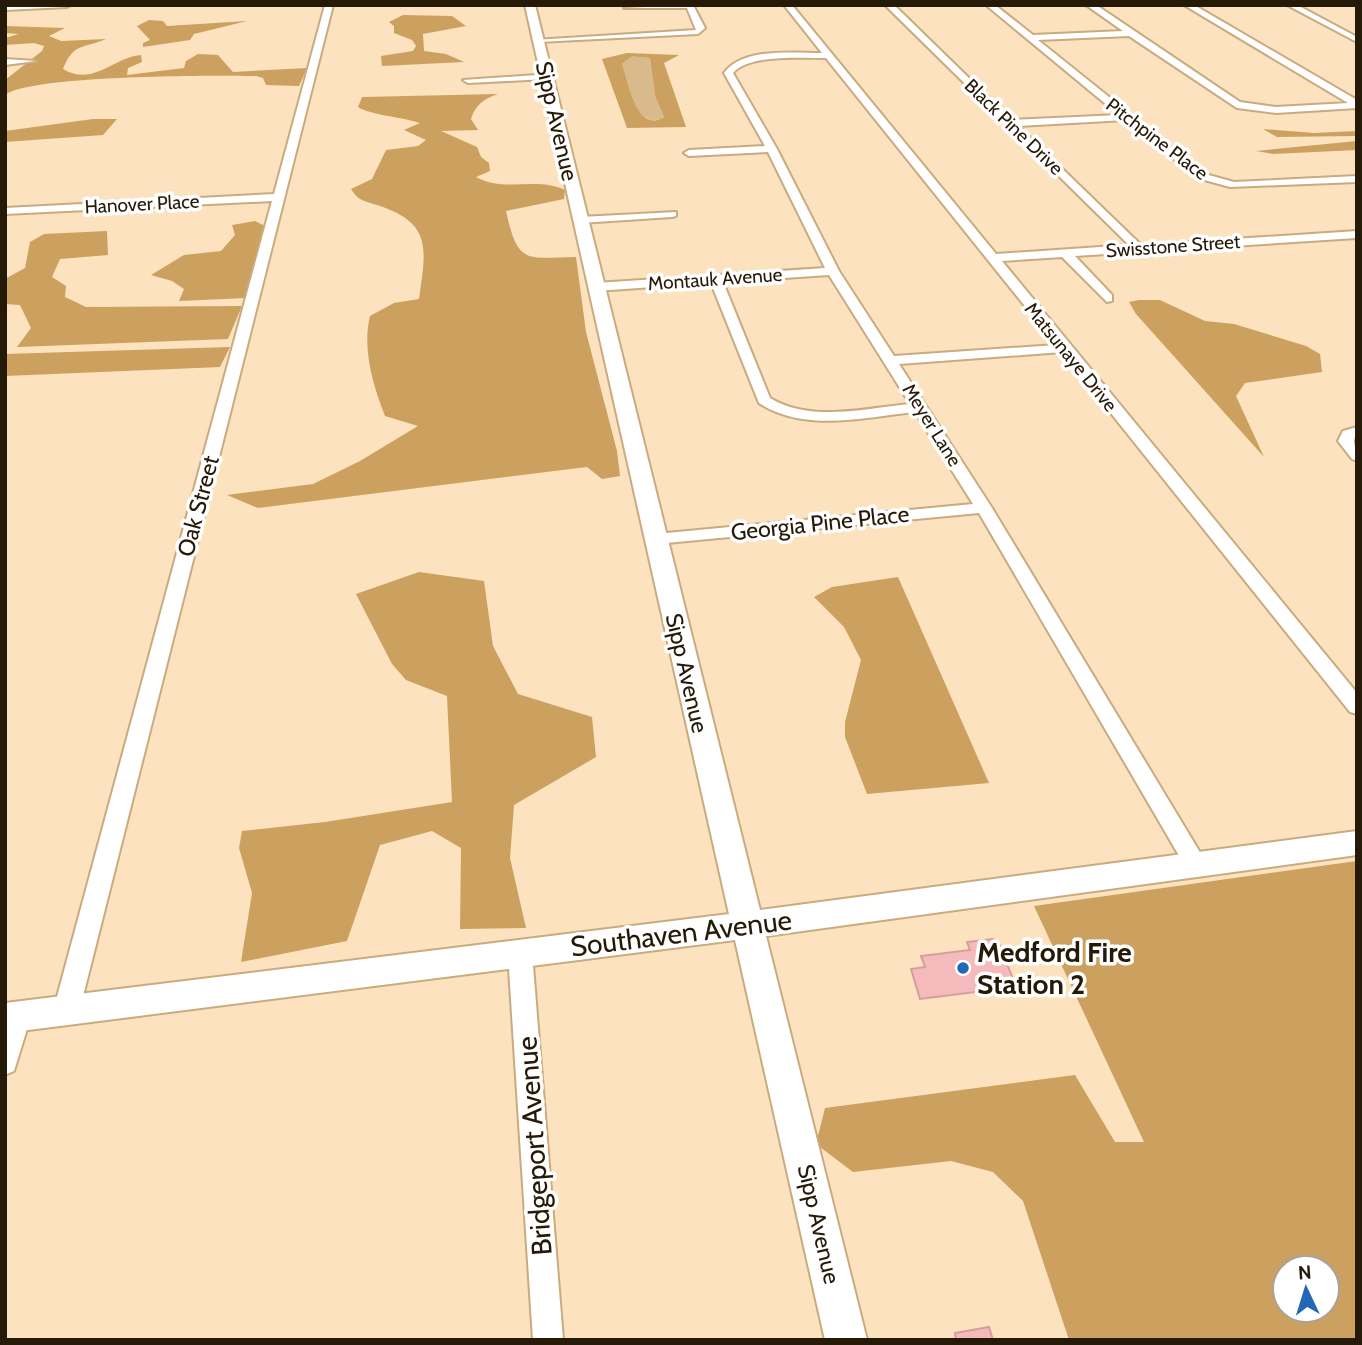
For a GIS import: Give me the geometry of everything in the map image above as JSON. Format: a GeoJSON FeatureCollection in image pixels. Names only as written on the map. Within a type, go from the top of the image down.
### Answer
{"type":"FeatureCollection","features":[{"type":"Feature","properties":{"kind":"street"},"geometry":{"type":"LineString","coordinates":[[5,8],[67,5]]}},
{"type":"Feature","properties":{"kind":"street","name":"Oak Street"},"geometry":{"type":"LineString","coordinates":[[67,1008],[330,5]]}},
{"type":"Feature","properties":{"kind":"street","name":"Sipp Avenue"},"geometry":{"type":"LineString","coordinates":[[530,5],[846,1340]]}},
{"type":"Feature","properties":{"kind":"street","name":"Matsunaye Drive"},"geometry":{"type":"LineString","coordinates":[[788,5],[990,258],[1357,707]]}},
{"type":"Feature","properties":{"kind":"street","name":"Black Pine Drive"},"geometry":{"type":"LineString","coordinates":[[890,5],[1138,248]]}},
{"type":"Feature","properties":{"kind":"street","name":"Pitchpine Place"},"geometry":{"type":"LineString","coordinates":[[990,5],[1127,117],[1210,180],[1247,185],[1357,179]]}},
{"type":"Feature","properties":{"kind":"street"},"geometry":{"type":"LineString","coordinates":[[1090,5],[1237,105],[1276,110],[1357,105]]}},
{"type":"Feature","properties":{"kind":"street"},"geometry":{"type":"LineString","coordinates":[[1188,5],[1357,105]]}},
{"type":"Feature","properties":{"kind":"street"},"geometry":{"type":"LineString","coordinates":[[1291,5],[1357,40]]}},
{"type":"Feature","properties":{"kind":"street"},"geometry":{"type":"LineString","coordinates":[[538,40],[598,41],[698,32],[701,28],[689,6],[628,8]]}},
{"type":"Feature","properties":{"kind":"street"},"geometry":{"type":"LineString","coordinates":[[1030,38],[1132,33]]}},
{"type":"Feature","properties":{"kind":"street","name":"Meyer Lane"},"geometry":{"type":"LineString","coordinates":[[828,55],[758,59],[728,69],[728,73],[772,149],[833,271],[984,508],[1196,865]]}},
{"type":"Feature","properties":{"kind":"street"},"geometry":{"type":"LineString","coordinates":[[5,62],[32,61]]}},
{"type":"Feature","properties":{"kind":"street"},"geometry":{"type":"LineString","coordinates":[[468,80],[547,76]]}},
{"type":"Feature","properties":{"kind":"street"},"geometry":{"type":"LineString","coordinates":[[1010,123],[1127,117]]}},
{"type":"Feature","properties":{"kind":"street"},"geometry":{"type":"LineString","coordinates":[[689,153],[772,149]]}},
{"type":"Feature","properties":{"kind":"street"},"geometry":{"type":"LineString","coordinates":[[1343,180],[1357,189]]}},
{"type":"Feature","properties":{"kind":"street","name":"Hanover Place"},"geometry":{"type":"LineString","coordinates":[[5,211],[278,197]]}},
{"type":"Feature","properties":{"kind":"street"},"geometry":{"type":"LineString","coordinates":[[580,219],[672,214]]}},
{"type":"Feature","properties":{"kind":"street","name":"Swisstone Street"},"geometry":{"type":"LineString","coordinates":[[990,258],[1357,234]]}},
{"type":"Feature","properties":{"kind":"street"},"geometry":{"type":"LineString","coordinates":[[1065,253],[1107,298]]}},
{"type":"Feature","properties":{"kind":"street","name":"Montauk Avenue"},"geometry":{"type":"LineString","coordinates":[[596,287],[833,271]]}},
{"type":"Feature","properties":{"kind":"street"},"geometry":{"type":"LineString","coordinates":[[716,279],[764,400],[773,409],[796,415],[820,415],[921,407]]}},
{"type":"Feature","properties":{"kind":"street"},"geometry":{"type":"LineString","coordinates":[[890,359],[1065,348]]}},
{"type":"Feature","properties":{"kind":"street"},"geometry":{"type":"LineString","coordinates":[[1357,431],[1349,434],[1346,441],[1357,456]]}},
{"type":"Feature","properties":{"kind":"street","name":"Georgia Pine Place"},"geometry":{"type":"LineString","coordinates":[[656,539],[984,508]]}},
{"type":"Feature","properties":{"kind":"street","name":"Southaven Avenue"},"geometry":{"type":"LineString","coordinates":[[12,1017],[747,925],[1357,843]]}},
{"type":"Feature","properties":{"kind":"street","name":"Bridgeport Avenue"},"geometry":{"type":"LineString","coordinates":[[520,953],[548,1340]]}},
{"type":"Feature","properties":{"kind":"street"},"geometry":{"type":"LineString","coordinates":[[5,1063],[12,1017]]}},
{"type":"Feature","properties":{"kind":"shaded area"},"geometry":{"type":"Polygon","coordinates":[[[403,15],[452,16],[466,26],[423,34],[424,51],[446,54],[464,62],[382,66],[381,56],[413,51],[416,46],[412,40],[394,33],[394,26],[389,22],[403,15]]]}},
{"type":"Feature","properties":{"kind":"shaded area"},"geometry":{"type":"Polygon","coordinates":[[[149,20],[163,21],[167,26],[247,21],[194,34],[190,40],[143,47],[143,43],[150,40],[137,26],[149,20]]]}},
{"type":"Feature","properties":{"kind":"shaded area"},"geometry":{"type":"Polygon","coordinates":[[[5,26],[65,28],[49,36],[61,41],[106,39],[75,50],[71,54],[63,69],[74,74],[94,73],[141,55],[142,62],[128,68],[127,75],[184,68],[186,61],[198,54],[218,55],[233,72],[307,68],[299,86],[266,85],[263,78],[256,76],[165,76],[49,83],[21,88],[5,95],[5,80],[42,51],[44,46],[34,43],[5,45],[5,38],[19,34],[5,33],[5,26]]]}},
{"type":"Feature","properties":{"kind":"shaded area"},"geometry":{"type":"Polygon","coordinates":[[[627,53],[679,55],[664,63],[686,127],[627,128],[602,59],[627,53]],[[632,56],[622,64],[640,113],[647,119],[654,120],[664,117],[655,96],[650,58],[632,56]]]}},
{"type":"Feature","properties":{"kind":"shaded area"},"geometry":{"type":"Polygon","coordinates":[[[632,55],[650,58],[655,96],[664,117],[654,120],[646,118],[635,104],[622,64],[632,55]]]}},
{"type":"Feature","properties":{"kind":"shaded area"},"geometry":{"type":"Polygon","coordinates":[[[498,94],[485,100],[475,110],[471,119],[478,130],[441,131],[477,147],[481,157],[489,163],[490,171],[476,177],[498,184],[543,184],[565,190],[564,199],[506,211],[515,241],[526,255],[545,258],[576,257],[586,332],[617,451],[620,476],[602,479],[587,467],[258,508],[227,495],[313,484],[360,461],[418,426],[385,416],[373,379],[367,341],[370,316],[394,303],[419,299],[424,252],[422,240],[417,229],[408,220],[395,212],[362,200],[351,189],[372,179],[386,150],[418,146],[426,140],[404,130],[420,123],[358,107],[362,97],[498,94]]]}},
{"type":"Feature","properties":{"kind":"shaded area"},"geometry":{"type":"Polygon","coordinates":[[[93,119],[117,119],[103,135],[5,142],[5,131],[93,119]]]}},
{"type":"Feature","properties":{"kind":"shaded area"},"geometry":{"type":"Polygon","coordinates":[[[1263,129],[1314,133],[1357,131],[1357,136],[1277,137],[1263,129]]]}},
{"type":"Feature","properties":{"kind":"shaded area"},"geometry":{"type":"Polygon","coordinates":[[[1357,141],[1357,150],[1273,154],[1256,151],[1357,141]]]}},
{"type":"Feature","properties":{"kind":"shaded area"},"geometry":{"type":"Polygon","coordinates":[[[255,221],[265,226],[246,298],[179,301],[184,289],[172,281],[151,275],[184,255],[221,251],[235,235],[232,225],[255,221]]]}},
{"type":"Feature","properties":{"kind":"shaded area"},"geometry":{"type":"Polygon","coordinates":[[[107,231],[108,255],[60,259],[52,277],[66,286],[65,297],[86,307],[242,306],[228,339],[17,347],[31,328],[20,305],[5,304],[5,279],[25,268],[30,242],[44,234],[107,231]]]}},
{"type":"Feature","properties":{"kind":"shaded area"},"geometry":{"type":"Polygon","coordinates":[[[1160,300],[1205,321],[1234,324],[1306,346],[1320,354],[1322,372],[1245,383],[1236,396],[1264,457],[1136,314],[1129,302],[1160,300]]]}},
{"type":"Feature","properties":{"kind":"shaded area"},"geometry":{"type":"Polygon","coordinates":[[[230,347],[220,367],[5,376],[5,354],[230,347]]]}},
{"type":"Feature","properties":{"kind":"shaded area"},"geometry":{"type":"Polygon","coordinates":[[[419,572],[484,581],[493,646],[518,694],[592,717],[596,757],[514,805],[510,858],[526,928],[460,929],[461,848],[432,831],[380,845],[347,941],[241,962],[252,893],[239,848],[242,831],[325,822],[452,802],[447,696],[406,680],[392,664],[356,594],[419,572]]]}},
{"type":"Feature","properties":{"kind":"shaded area"},"geometry":{"type":"Polygon","coordinates":[[[898,577],[989,783],[867,794],[845,737],[845,722],[861,660],[844,627],[814,597],[832,587],[898,577]]]}},
{"type":"Feature","properties":{"kind":"shaded area"},"geometry":{"type":"Polygon","coordinates":[[[1357,861],[1357,1340],[1069,1340],[1023,1201],[993,1172],[951,1161],[853,1172],[816,1144],[825,1108],[1075,1075],[1115,1142],[1144,1142],[1034,906],[1357,861]]]}},
{"type":"Feature","properties":{"kind":"building","name":"Medford Fire Station 2"},"geometry":{"type":"Polygon","coordinates":[[[993,939],[999,943],[1016,987],[920,999],[911,969],[925,967],[921,956],[970,950],[967,942],[993,939]]]}},
{"type":"Feature","properties":{"kind":"building"},"geometry":{"type":"Polygon","coordinates":[[[989,1327],[993,1340],[956,1340],[955,1333],[989,1327]]]}},
{"type":"Feature","properties":{"kind":"place","name":"Medford Fire Station 2"},"geometry":{"type":"Point","coordinates":[963,968]}}]}
